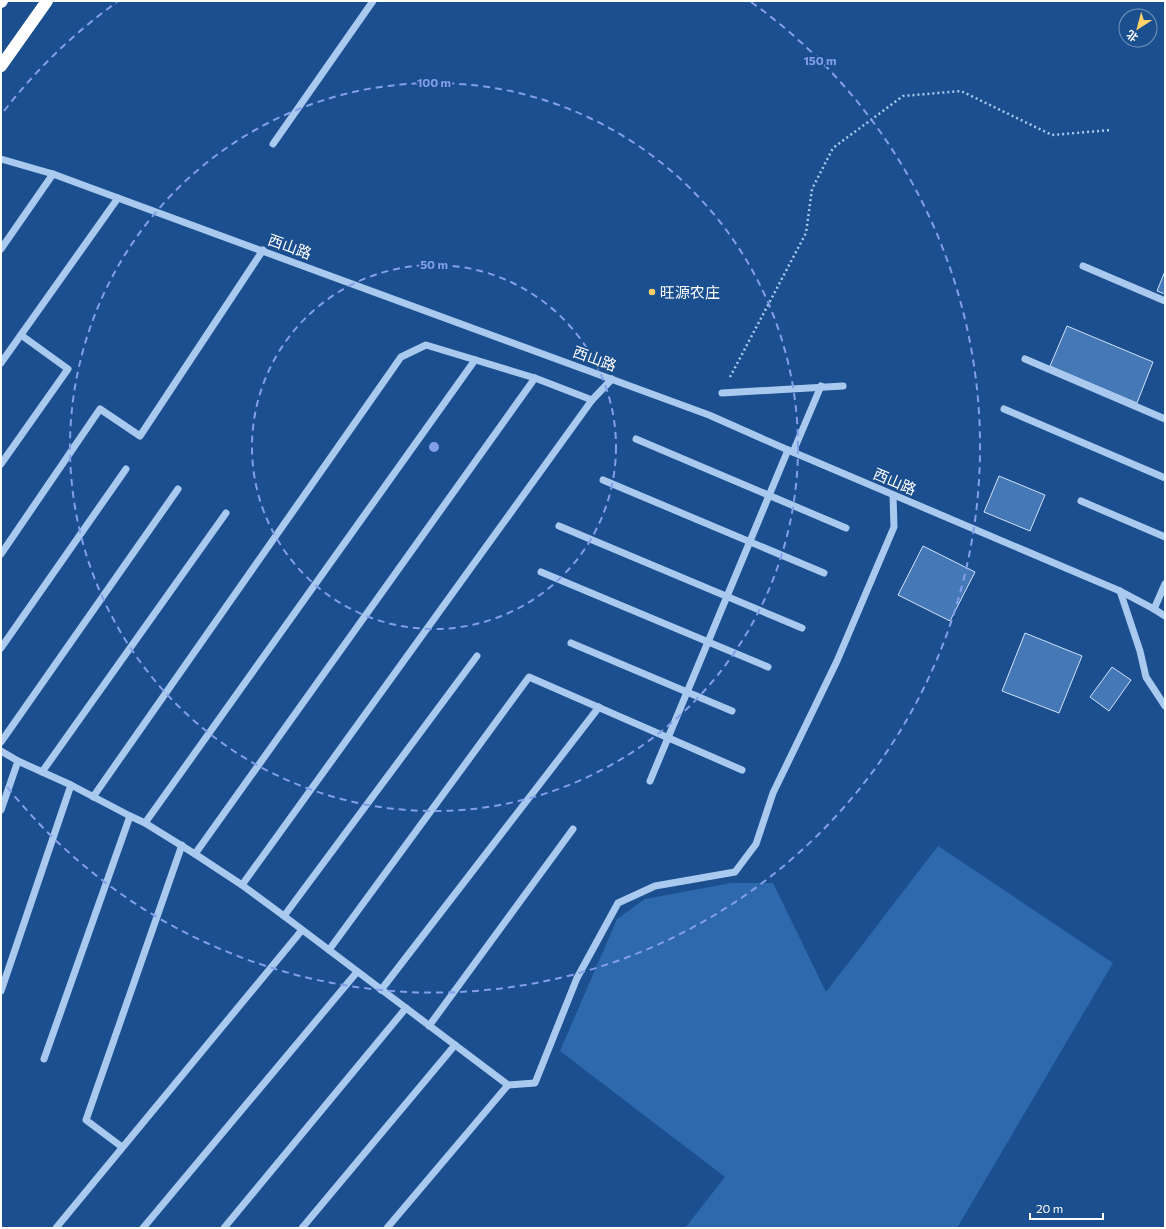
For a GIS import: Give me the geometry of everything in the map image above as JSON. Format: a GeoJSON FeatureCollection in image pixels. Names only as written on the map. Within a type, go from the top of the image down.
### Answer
{"type":"FeatureCollection","features":[{"type":"Feature","properties":{"kind":"highway"},"geometry":{"type":"LineString","coordinates":[[1,66],[47,1]]}},
{"type":"Feature","properties":{"kind":"street"},"geometry":{"type":"LineString","coordinates":[[273,144],[373,1]]}},
{"type":"Feature","properties":{"kind":"street","name":"西山路"},"geometry":{"type":"LineString","coordinates":[[1,159],[53,174],[709,414],[790,451],[1120,592],[1165,616]]}},
{"type":"Feature","properties":{"kind":"street"},"geometry":{"type":"LineString","coordinates":[[1,249],[53,174]]}},
{"type":"Feature","properties":{"kind":"street"},"geometry":{"type":"LineString","coordinates":[[1,363],[118,198]]}},
{"type":"Feature","properties":{"kind":"street"},"geometry":{"type":"LineString","coordinates":[[1,554],[100,409],[140,436],[263,250]]}},
{"type":"Feature","properties":{"kind":"street"},"geometry":{"type":"LineString","coordinates":[[1083,266],[1165,301]]}},
{"type":"Feature","properties":{"kind":"street"},"geometry":{"type":"LineString","coordinates":[[1,464],[68,369],[21,335]]}},
{"type":"Feature","properties":{"kind":"street"},"geometry":{"type":"LineString","coordinates":[[93,797],[401,357],[426,345],[535,378],[592,400]]}},
{"type":"Feature","properties":{"kind":"street"},"geometry":{"type":"LineString","coordinates":[[1026,359],[1165,419]]}},
{"type":"Feature","properties":{"kind":"street"},"geometry":{"type":"LineString","coordinates":[[145,823],[475,360]]}},
{"type":"Feature","properties":{"kind":"street"},"geometry":{"type":"LineString","coordinates":[[195,854],[535,378]]}},
{"type":"Feature","properties":{"kind":"street"},"geometry":{"type":"LineString","coordinates":[[242,885],[592,400],[612,379]]}},
{"type":"Feature","properties":{"kind":"street"},"geometry":{"type":"LineString","coordinates":[[650,781],[769,495],[821,386]]}},
{"type":"Feature","properties":{"kind":"street"},"geometry":{"type":"LineString","coordinates":[[722,392],[843,386]]}},
{"type":"Feature","properties":{"kind":"street"},"geometry":{"type":"LineString","coordinates":[[1004,409],[1165,478]]}},
{"type":"Feature","properties":{"kind":"street"},"geometry":{"type":"LineString","coordinates":[[636,440],[846,528]]}},
{"type":"Feature","properties":{"kind":"street"},"geometry":{"type":"LineString","coordinates":[[1,648],[126,469]]}},
{"type":"Feature","properties":{"kind":"street"},"geometry":{"type":"LineString","coordinates":[[602,480],[824,573]]}},
{"type":"Feature","properties":{"kind":"street"},"geometry":{"type":"LineString","coordinates":[[1,742],[178,489]]}},
{"type":"Feature","properties":{"kind":"street"},"geometry":{"type":"LineString","coordinates":[[1,751],[18,761],[71,785],[145,823],[182,845],[242,885],[508,1085],[535,1083],[577,978],[618,903],[655,886],[735,872],[756,844],[773,793],[837,661],[894,527],[894,495]]}},
{"type":"Feature","properties":{"kind":"street"},"geometry":{"type":"LineString","coordinates":[[1081,501],[1165,537]]}},
{"type":"Feature","properties":{"kind":"street"},"geometry":{"type":"LineString","coordinates":[[42,772],[226,513]]}},
{"type":"Feature","properties":{"kind":"street"},"geometry":{"type":"LineString","coordinates":[[559,526],[802,628]]}},
{"type":"Feature","properties":{"kind":"street"},"geometry":{"type":"LineString","coordinates":[[541,572],[768,667]]}},
{"type":"Feature","properties":{"kind":"street"},"geometry":{"type":"LineString","coordinates":[[1154,609],[1165,584]]}},
{"type":"Feature","properties":{"kind":"street"},"geometry":{"type":"LineString","coordinates":[[1120,592],[1140,651],[1146,677],[1165,706]]}},
{"type":"Feature","properties":{"kind":"street"},"geometry":{"type":"LineString","coordinates":[[571,643],[732,711]]}},
{"type":"Feature","properties":{"kind":"street"},"geometry":{"type":"LineString","coordinates":[[284,916],[477,656]]}},
{"type":"Feature","properties":{"kind":"street"},"geometry":{"type":"LineString","coordinates":[[329,950],[529,677],[742,770]]}},
{"type":"Feature","properties":{"kind":"street"},"geometry":{"type":"LineString","coordinates":[[382,990],[599,707]]}},
{"type":"Feature","properties":{"kind":"street"},"geometry":{"type":"LineString","coordinates":[[1,810],[18,761]]}},
{"type":"Feature","properties":{"kind":"street"},"geometry":{"type":"LineString","coordinates":[[1,991],[71,785]]}},
{"type":"Feature","properties":{"kind":"street"},"geometry":{"type":"LineString","coordinates":[[44,1059],[130,816]]}},
{"type":"Feature","properties":{"kind":"street"},"geometry":{"type":"LineString","coordinates":[[429,1026],[573,829]]}},
{"type":"Feature","properties":{"kind":"street"},"geometry":{"type":"LineString","coordinates":[[122,1147],[86,1120],[182,845]]}},
{"type":"Feature","properties":{"kind":"street"},"geometry":{"type":"LineString","coordinates":[[56,1228],[302,930]]}},
{"type":"Feature","properties":{"kind":"street"},"geometry":{"type":"LineString","coordinates":[[143,1228],[357,972]]}},
{"type":"Feature","properties":{"kind":"street"},"geometry":{"type":"LineString","coordinates":[[224,1228],[406,1008]]}},
{"type":"Feature","properties":{"kind":"street"},"geometry":{"type":"LineString","coordinates":[[302,1228],[455,1045]]}},
{"type":"Feature","properties":{"kind":"street"},"geometry":{"type":"LineString","coordinates":[[387,1228],[508,1085]]}},
{"type":"Feature","properties":{"kind":"path"},"geometry":{"type":"LineString","coordinates":[[722,392],[806,233],[812,189],[833,148],[903,96],[961,91],[1052,135],[1111,130]]}},
{"type":"Feature","properties":{"kind":"shaded area"},"geometry":{"type":"Polygon","coordinates":[[[938,846],[1113,963],[957,1228],[685,1228],[725,1177],[560,1051],[617,919],[645,899],[731,883],[773,883],[826,992],[938,846]]]}},
{"type":"Feature","properties":{"kind":"building"},"geometry":{"type":"Polygon","coordinates":[[[1165,271],[1165,294],[1157,291],[1165,271]]]}},
{"type":"Feature","properties":{"kind":"building"},"geometry":{"type":"Polygon","coordinates":[[[1067,326],[1153,362],[1137,403],[1050,366],[1067,326]]]}},
{"type":"Feature","properties":{"kind":"building"},"geometry":{"type":"Polygon","coordinates":[[[999,476],[1045,495],[1030,531],[984,512],[999,476]]]}},
{"type":"Feature","properties":{"kind":"building"},"geometry":{"type":"Polygon","coordinates":[[[923,546],[975,572],[950,621],[898,595],[923,546]]]}},
{"type":"Feature","properties":{"kind":"building"},"geometry":{"type":"Polygon","coordinates":[[[1025,633],[1082,656],[1059,713],[1002,691],[1025,633]]]}},
{"type":"Feature","properties":{"kind":"building"},"geometry":{"type":"Polygon","coordinates":[[[1112,667],[1131,680],[1109,711],[1090,697],[1112,667]]]}},
{"type":"Feature","properties":{"kind":"place","name":"旺源农庄"},"geometry":{"type":"Point","coordinates":[652,292]}}]}
